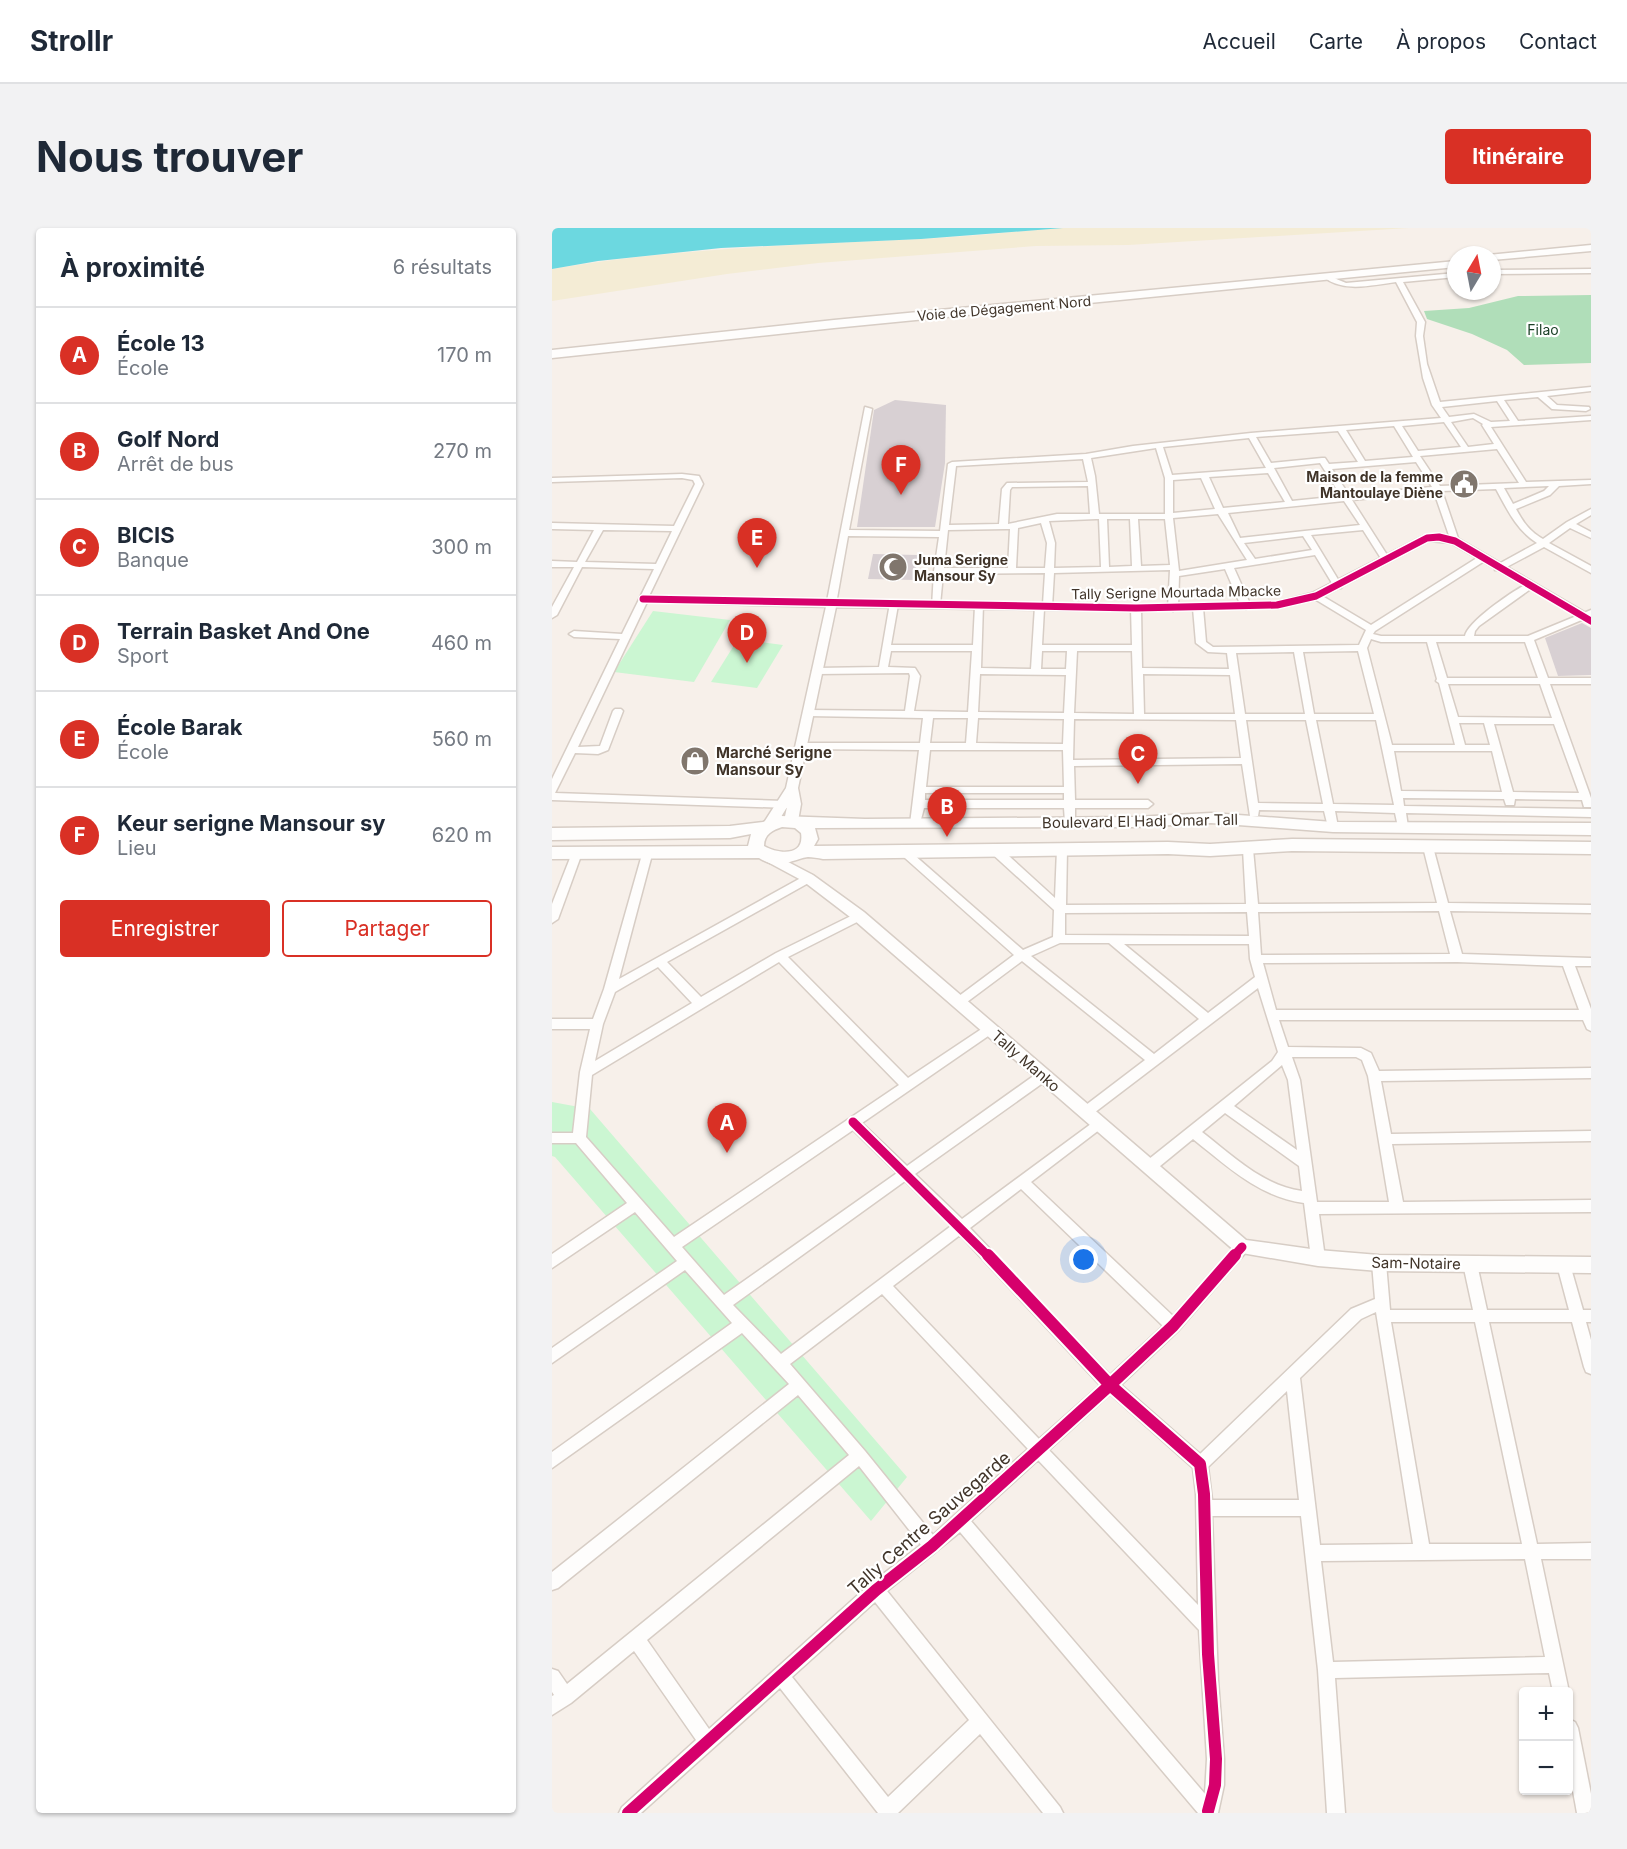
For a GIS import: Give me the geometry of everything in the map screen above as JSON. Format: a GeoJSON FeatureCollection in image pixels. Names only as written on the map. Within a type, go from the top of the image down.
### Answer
{"type":"FeatureCollection","features":[{"type":"Feature","properties":{"kind":"highway"},"geometry":{"type":"LineString","coordinates":[[1501,258],[1591,250]]}},
{"type":"Feature","properties":{"kind":"highway","name":"Voie de Dégagement Nord"},"geometry":{"type":"LineString","coordinates":[[552,354],[1447,263]]}},
{"type":"Feature","properties":{"kind":"highway","name":"Voie de Dégagement Nord"},"geometry":{"type":"LineString","coordinates":[[552,348],[833,318],[1447,263]]}},
{"type":"Feature","properties":{"kind":"main road","name":"Boulevard El Hadj Omar Tall"},"geometry":{"type":"LineString","coordinates":[[794,822],[915,824],[1070,822],[1211,818],[1254,814],[1333,827],[1403,827],[1514,820],[1591,829]]}},
{"type":"Feature","properties":{"kind":"main road"},"geometry":{"type":"LineString","coordinates":[[552,834],[730,832],[794,822],[806,827],[811,834],[810,843],[803,851],[783,859],[765,855],[648,851],[552,854]]}},
{"type":"Feature","properties":{"kind":"main road"},"geometry":{"type":"LineString","coordinates":[[765,855],[756,848],[756,840],[768,826]]}},
{"type":"Feature","properties":{"kind":"main road","name":"Boulevard El Hadj Omar Tall"},"geometry":{"type":"LineString","coordinates":[[803,851],[823,853],[994,849],[1248,849],[1292,845],[1591,849]]}},
{"type":"Feature","properties":{"kind":"street"},"geometry":{"type":"LineString","coordinates":[[1501,272],[1591,271]]}},
{"type":"Feature","properties":{"kind":"street"},"geometry":{"type":"LineString","coordinates":[[1327,277],[1346,285],[1447,276]]}},
{"type":"Feature","properties":{"kind":"street"},"geometry":{"type":"LineString","coordinates":[[1399,281],[1421,322],[1419,330],[1423,371],[1436,405],[1466,449]]}},
{"type":"Feature","properties":{"kind":"street"},"geometry":{"type":"LineString","coordinates":[[1436,405],[1591,389]]}},
{"type":"Feature","properties":{"kind":"street"},"geometry":{"type":"LineString","coordinates":[[935,605],[952,464],[1086,456],[1251,435],[1474,416],[1488,423],[1591,418],[1588,409],[1555,406],[1541,394]]}},
{"type":"Feature","properties":{"kind":"street"},"geometry":{"type":"LineString","coordinates":[[1499,399],[1515,422]]}},
{"type":"Feature","properties":{"kind":"street"},"geometry":{"type":"LineString","coordinates":[[768,826],[784,805],[792,788],[831,604],[868,409]]}},
{"type":"Feature","properties":{"kind":"street"},"geometry":{"type":"LineString","coordinates":[[1396,423],[1437,489],[1455,541]]}},
{"type":"Feature","properties":{"kind":"street"},"geometry":{"type":"LineString","coordinates":[[1488,423],[1485,427],[1524,485]]}},
{"type":"Feature","properties":{"kind":"street"},"geometry":{"type":"LineString","coordinates":[[1340,427],[1363,464]]}},
{"type":"Feature","properties":{"kind":"street"},"geometry":{"type":"LineString","coordinates":[[1251,435],[1290,504]]}},
{"type":"Feature","properties":{"kind":"street"},"geometry":{"type":"LineString","coordinates":[[1159,446],[1169,478],[1168,516],[1175,571],[1173,608]]}},
{"type":"Feature","properties":{"kind":"street"},"geometry":{"type":"LineString","coordinates":[[1328,467],[1466,449],[1499,447]]}},
{"type":"Feature","properties":{"kind":"street"},"geometry":{"type":"LineString","coordinates":[[1086,456],[1091,465],[1091,484],[1099,517],[1105,570]]}},
{"type":"Feature","properties":{"kind":"street"},"geometry":{"type":"LineString","coordinates":[[1169,478],[1269,468],[1321,460],[1328,467],[1385,558]]}},
{"type":"Feature","properties":{"kind":"street"},"geometry":{"type":"LineString","coordinates":[[1204,475],[1238,541],[1253,563]]}},
{"type":"Feature","properties":{"kind":"street"},"geometry":{"type":"LineString","coordinates":[[552,480],[682,476],[696,478],[699,484],[552,790]]}},
{"type":"Feature","properties":{"kind":"street"},"geometry":{"type":"LineString","coordinates":[[1511,508],[1547,493],[1558,482]]}},
{"type":"Feature","properties":{"kind":"street"},"geometry":{"type":"LineString","coordinates":[[844,533],[1003,527],[1057,517],[1168,516],[1437,489],[1591,482]]}},
{"type":"Feature","properties":{"kind":"street"},"geometry":{"type":"LineString","coordinates":[[1003,527],[1006,489],[1010,485],[1091,484]]}},
{"type":"Feature","properties":{"kind":"street"},"geometry":{"type":"LineString","coordinates":[[1498,486],[1525,531],[1542,544],[1591,570]]}},
{"type":"Feature","properties":{"kind":"street"},"geometry":{"type":"LineString","coordinates":[[1498,568],[1542,544],[1591,512]]}},
{"type":"Feature","properties":{"kind":"street"},"geometry":{"type":"LineString","coordinates":[[1134,517],[1137,569]]}},
{"type":"Feature","properties":{"kind":"street"},"geometry":{"type":"LineString","coordinates":[[1036,672],[1051,543],[1045,521]]}},
{"type":"Feature","properties":{"kind":"street"},"geometry":{"type":"LineString","coordinates":[[1570,524],[1591,534]]}},
{"type":"Feature","properties":{"kind":"street"},"geometry":{"type":"LineString","coordinates":[[552,526],[677,529]]}},
{"type":"Feature","properties":{"kind":"street"},"geometry":{"type":"LineString","coordinates":[[1012,570],[1014,526]]}},
{"type":"Feature","properties":{"kind":"street"},"geometry":{"type":"LineString","coordinates":[[552,615],[600,527]]}},
{"type":"Feature","properties":{"kind":"street"},"geometry":{"type":"LineString","coordinates":[[1238,541],[1365,527]]}},
{"type":"Feature","properties":{"kind":"street"},"geometry":{"type":"LineString","coordinates":[[1306,534],[1338,585]]}},
{"type":"Feature","properties":{"kind":"street","name":"Tally Serigne Mourtada Mbacke"},"geometry":{"type":"LineString","coordinates":[[831,604],[1198,608],[1289,603],[1316,596],[1385,558],[1430,537],[1455,541],[1529,586],[1589,617]]}},
{"type":"Feature","properties":{"kind":"street"},"geometry":{"type":"LineString","coordinates":[[938,571],[1137,569],[1175,571],[1229,567],[1318,552]]}},
{"type":"Feature","properties":{"kind":"street"},"geometry":{"type":"LineString","coordinates":[[1403,827],[1388,748],[1362,648],[1370,633],[1483,558]]}},
{"type":"Feature","properties":{"kind":"street"},"geometry":{"type":"LineString","coordinates":[[552,564],[658,567]]}},
{"type":"Feature","properties":{"kind":"street"},"geometry":{"type":"LineString","coordinates":[[1229,567],[1246,606]]}},
{"type":"Feature","properties":{"kind":"street"},"geometry":{"type":"LineString","coordinates":[[1469,639],[1472,627],[1529,586]]}},
{"type":"Feature","properties":{"kind":"street"},"geometry":{"type":"LineString","coordinates":[[1316,596],[1381,639],[1529,639],[1589,617]]}},
{"type":"Feature","properties":{"kind":"street"},"geometry":{"type":"LineString","coordinates":[[643,599],[831,604]]}},
{"type":"Feature","properties":{"kind":"street"},"geometry":{"type":"LineString","coordinates":[[883,670],[893,605]]}},
{"type":"Feature","properties":{"kind":"street"},"geometry":{"type":"LineString","coordinates":[[971,746],[980,606]]}},
{"type":"Feature","properties":{"kind":"street"},"geometry":{"type":"LineString","coordinates":[[1136,608],[1139,717]]}},
{"type":"Feature","properties":{"kind":"street"},"geometry":{"type":"LineString","coordinates":[[1198,608],[1204,647],[1211,650],[1362,648]]}},
{"type":"Feature","properties":{"kind":"street"},"geometry":{"type":"LineString","coordinates":[[574,634],[625,637]]}},
{"type":"Feature","properties":{"kind":"street"},"geometry":{"type":"LineString","coordinates":[[1431,639],[1461,747]]}},
{"type":"Feature","properties":{"kind":"street"},"geometry":{"type":"LineString","coordinates":[[1231,651],[1254,814],[1329,807],[1514,820],[1591,813],[1529,639]]}},
{"type":"Feature","properties":{"kind":"street"},"geometry":{"type":"LineString","coordinates":[[887,648],[977,648]]}},
{"type":"Feature","properties":{"kind":"street"},"geometry":{"type":"LineString","coordinates":[[1038,648],[1137,648]]}},
{"type":"Feature","properties":{"kind":"street"},"geometry":{"type":"LineString","coordinates":[[1070,822],[1068,747],[1072,648]]}},
{"type":"Feature","properties":{"kind":"street"},"geometry":{"type":"LineString","coordinates":[[1298,649],[1333,827]]}},
{"type":"Feature","properties":{"kind":"street"},"geometry":{"type":"LineString","coordinates":[[817,671],[909,670],[915,673],[909,714]]}},
{"type":"Feature","properties":{"kind":"street"},"geometry":{"type":"LineString","coordinates":[[976,671],[1072,672]]}},
{"type":"Feature","properties":{"kind":"street"},"geometry":{"type":"LineString","coordinates":[[1138,671],[1234,672]]}},
{"type":"Feature","properties":{"kind":"street"},"geometry":{"type":"LineString","coordinates":[[1441,681],[1591,681]]}},
{"type":"Feature","properties":{"kind":"street"},"geometry":{"type":"LineString","coordinates":[[571,750],[598,752],[604,748],[618,711]]}},
{"type":"Feature","properties":{"kind":"street"},"geometry":{"type":"LineString","coordinates":[[808,713],[1071,717],[1379,717]]}},
{"type":"Feature","properties":{"kind":"street"},"geometry":{"type":"LineString","coordinates":[[915,824],[928,715]]}},
{"type":"Feature","properties":{"kind":"street"},"geometry":{"type":"LineString","coordinates":[[1454,720],[1559,721]]}},
{"type":"Feature","properties":{"kind":"street"},"geometry":{"type":"LineString","coordinates":[[1489,722],[1514,820]]}},
{"type":"Feature","properties":{"kind":"street"},"geometry":{"type":"LineString","coordinates":[[802,746],[926,744],[1068,747]]}},
{"type":"Feature","properties":{"kind":"street"},"geometry":{"type":"LineString","coordinates":[[1388,748],[1495,748]]}},
{"type":"Feature","properties":{"kind":"street"},"geometry":{"type":"LineString","coordinates":[[1069,763],[1246,761]]}},
{"type":"Feature","properties":{"kind":"street"},"geometry":{"type":"LineString","coordinates":[[792,788],[794,822]]}},
{"type":"Feature","properties":{"kind":"street"},"geometry":{"type":"LineString","coordinates":[[920,790],[1069,790]]}},
{"type":"Feature","properties":{"kind":"street"},"geometry":{"type":"LineString","coordinates":[[1396,794],[1585,797]]}},
{"type":"Feature","properties":{"kind":"street"},"geometry":{"type":"LineString","coordinates":[[552,796],[784,805]]}},
{"type":"Feature","properties":{"kind":"street"},"geometry":{"type":"LineString","coordinates":[[919,804],[1148,804]]}},
{"type":"Feature","properties":{"kind":"street"},"geometry":{"type":"LineString","coordinates":[[1428,847],[1457,958]]}},
{"type":"Feature","properties":{"kind":"street"},"geometry":{"type":"LineString","coordinates":[[994,849],[1060,909],[1444,906],[1591,909]]}},
{"type":"Feature","properties":{"kind":"street"},"geometry":{"type":"LineString","coordinates":[[1059,939],[1062,849]]}},
{"type":"Feature","properties":{"kind":"street"},"geometry":{"type":"LineString","coordinates":[[1248,849],[1256,959],[1260,980],[1294,1080],[1318,1258]]}},
{"type":"Feature","properties":{"kind":"street"},"geometry":{"type":"LineString","coordinates":[[901,850],[1022,956],[1153,1059]]}},
{"type":"Feature","properties":{"kind":"street"},"geometry":{"type":"LineString","coordinates":[[648,851],[610,989],[597,1024],[586,1072],[579,1138],[723,1304],[780,1362],[860,1456],[932,1546]]}},
{"type":"Feature","properties":{"kind":"street"},"geometry":{"type":"LineString","coordinates":[[610,989],[808,878],[803,851]]}},
{"type":"Feature","properties":{"kind":"street"},"geometry":{"type":"LineString","coordinates":[[552,919],[577,853]]}},
{"type":"Feature","properties":{"kind":"street","name":"Tally Manko"},"geometry":{"type":"LineString","coordinates":[[765,855],[808,878],[859,916],[1242,1247]]}},
{"type":"Feature","properties":{"kind":"street"},"geometry":{"type":"LineString","coordinates":[[586,1072],[780,957],[859,916]]}},
{"type":"Feature","properties":{"kind":"street"},"geometry":{"type":"LineString","coordinates":[[959,1002],[1022,956],[1059,939],[1253,940]]}},
{"type":"Feature","properties":{"kind":"street"},"geometry":{"type":"LineString","coordinates":[[1111,939],[1207,1019]]}},
{"type":"Feature","properties":{"kind":"street"},"geometry":{"type":"LineString","coordinates":[[780,957],[907,1085]]}},
{"type":"Feature","properties":{"kind":"street"},"geometry":{"type":"LineString","coordinates":[[1256,959],[1457,958],[1591,962]]}},
{"type":"Feature","properties":{"kind":"street"},"geometry":{"type":"LineString","coordinates":[[659,961],[699,1004]]}},
{"type":"Feature","properties":{"kind":"street"},"geometry":{"type":"LineString","coordinates":[[1271,1015],[1590,1018],[1568,962]]}},
{"type":"Feature","properties":{"kind":"street"},"geometry":{"type":"LineString","coordinates":[[1086,1112],[1260,980]]}},
{"type":"Feature","properties":{"kind":"street"},"geometry":{"type":"LineString","coordinates":[[552,1024],[597,1024]]}},
{"type":"Feature","properties":{"kind":"street"},"geometry":{"type":"LineString","coordinates":[[672,1246],[990,1029]]}},
{"type":"Feature","properties":{"kind":"street"},"geometry":{"type":"LineString","coordinates":[[1285,1052],[1364,1053],[1374,1076],[1397,1208]]}},
{"type":"Feature","properties":{"kind":"street"},"geometry":{"type":"LineString","coordinates":[[1149,1167],[1226,1107],[1276,1064],[1285,1052]]}},
{"type":"Feature","properties":{"kind":"street"},"geometry":{"type":"LineString","coordinates":[[1374,1076],[1591,1073]]}},
{"type":"Feature","properties":{"kind":"street"},"geometry":{"type":"LineString","coordinates":[[723,1304],[1043,1076]]}},
{"type":"Feature","properties":{"kind":"street"},"geometry":{"type":"LineString","coordinates":[[1226,1107],[1305,1163]]}},
{"type":"Feature","properties":{"kind":"street"},"geometry":{"type":"LineString","coordinates":[[853,1122],[960,1226],[1110,1385],[1200,1464],[1217,1778],[1215,1793],[1208,1812],[960,1520]]}},
{"type":"Feature","properties":{"kind":"street"},"geometry":{"type":"LineString","coordinates":[[780,1362],[1099,1123]]}},
{"type":"Feature","properties":{"kind":"street"},"geometry":{"type":"LineString","coordinates":[[1193,1132],[1247,1174],[1310,1203],[1397,1208],[1591,1206]]}},
{"type":"Feature","properties":{"kind":"street"},"geometry":{"type":"LineString","coordinates":[[1386,1138],[1591,1136]]}},
{"type":"Feature","properties":{"kind":"street"},"geometry":{"type":"LineString","coordinates":[[552,1138],[579,1138]]}},
{"type":"Feature","properties":{"kind":"street"},"geometry":{"type":"LineString","coordinates":[[1022,1182],[1173,1326]]}},
{"type":"Feature","properties":{"kind":"street"},"geometry":{"type":"LineString","coordinates":[[552,1262],[636,1204]]}},
{"type":"Feature","properties":{"kind":"street","name":"Sam-Notaire"},"geometry":{"type":"LineString","coordinates":[[1242,1247],[1318,1258],[1379,1263],[1591,1265]]}},
{"type":"Feature","properties":{"kind":"street","name":"Tally Centre Sauvegarde"},"geometry":{"type":"LineString","coordinates":[[634,1811],[876,1590],[932,1546],[1110,1385],[1173,1326],[1242,1247]]}},
{"type":"Feature","properties":{"kind":"street"},"geometry":{"type":"LineString","coordinates":[[552,1356],[687,1261]]}},
{"type":"Feature","properties":{"kind":"street"},"geometry":{"type":"LineString","coordinates":[[1379,1263],[1383,1309],[1422,1552]]}},
{"type":"Feature","properties":{"kind":"street"},"geometry":{"type":"LineString","coordinates":[[1470,1264],[1560,1687]]}},
{"type":"Feature","properties":{"kind":"street"},"geometry":{"type":"LineString","coordinates":[[1564,1265],[1584,1316],[1591,1367]]}},
{"type":"Feature","properties":{"kind":"street"},"geometry":{"type":"LineString","coordinates":[[882,1285],[1208,1627]]}},
{"type":"Feature","properties":{"kind":"street"},"geometry":{"type":"LineString","coordinates":[[1200,1464],[1356,1314],[1383,1309],[1482,1317],[1584,1316]]}},
{"type":"Feature","properties":{"kind":"street"},"geometry":{"type":"LineString","coordinates":[[552,1461],[743,1324]]}},
{"type":"Feature","properties":{"kind":"street"},"geometry":{"type":"LineString","coordinates":[[1292,1374],[1326,1670],[1336,1813]]}},
{"type":"Feature","properties":{"kind":"street"},"geometry":{"type":"LineString","coordinates":[[552,1582],[799,1385]]}},
{"type":"Feature","properties":{"kind":"street"},"geometry":{"type":"LineString","coordinates":[[552,1677],[558,1702],[860,1456]]}},
{"type":"Feature","properties":{"kind":"street"},"geometry":{"type":"LineString","coordinates":[[1204,1508],[1308,1508]]}},
{"type":"Feature","properties":{"kind":"street"},"geometry":{"type":"LineString","coordinates":[[1314,1554],[1591,1551]]}},
{"type":"Feature","properties":{"kind":"street"},"geometry":{"type":"LineString","coordinates":[[876,1590],[1054,1813]]}},
{"type":"Feature","properties":{"kind":"street"},"geometry":{"type":"LineString","coordinates":[[636,1639],[708,1743]]}},
{"type":"Feature","properties":{"kind":"street"},"geometry":{"type":"LineString","coordinates":[[1326,1670],[1556,1665]]}},
{"type":"Feature","properties":{"kind":"street"},"geometry":{"type":"LineString","coordinates":[[781,1676],[888,1811],[981,1721]]}},
{"type":"Feature","properties":{"kind":"street"},"geometry":{"type":"LineString","coordinates":[[1572,1741],[1586,1813]]}},
{"type":"Feature","properties":{"kind":"green space","name":"Filao"},"geometry":{"type":"Polygon","coordinates":[[[1591,295],[1591,363],[1524,365],[1507,350],[1472,334],[1427,319],[1424,311],[1469,308],[1518,296],[1591,295]]]}},
{"type":"Feature","properties":{"kind":"green space"},"geometry":{"type":"Polygon","coordinates":[[[653,611],[730,620],[694,682],[614,672],[653,611]]]}},
{"type":"Feature","properties":{"kind":"green space"},"geometry":{"type":"Polygon","coordinates":[[[738,639],[783,645],[757,688],[711,682],[738,639]]]}},
{"type":"Feature","properties":{"kind":"green space"},"geometry":{"type":"Polygon","coordinates":[[[552,1102],[590,1109],[907,1477],[871,1521],[552,1156],[552,1102]]]}},
{"type":"Feature","properties":{"kind":"sand"},"geometry":{"type":"Polygon","coordinates":[[[1063,228],[1409,228],[1128,245],[1036,246],[818,263],[727,274],[552,301],[552,269],[598,262],[736,248],[939,238],[1063,228]]]}},
{"type":"Feature","properties":{"kind":"water"},"geometry":{"type":"Polygon","coordinates":[[[552,228],[1063,228],[921,239],[721,248],[598,261],[552,269],[552,228]]]}},
{"type":"Feature","properties":{"kind":"building"},"geometry":{"type":"Polygon","coordinates":[[[895,400],[946,405],[945,463],[935,527],[857,527],[874,410],[895,400]]]}},
{"type":"Feature","properties":{"kind":"building","name":"Juma Serigne Mansour Sy"},"geometry":{"type":"Polygon","coordinates":[[[873,554],[918,555],[914,580],[868,579],[873,554]]]}},
{"type":"Feature","properties":{"kind":"building"},"geometry":{"type":"Polygon","coordinates":[[[1582,623],[1591,628],[1591,675],[1558,676],[1545,638],[1582,623]]]}},
{"type":"Feature","properties":{"kind":"cycle path"},"geometry":{"type":"LineString","coordinates":[[643,599],[1136,608],[1277,605],[1316,596],[1427,538],[1439,537],[1455,541],[1591,621]]}},
{"type":"Feature","properties":{"kind":"cycle path"},"geometry":{"type":"LineString","coordinates":[[853,1122],[960,1226],[1110,1385],[1200,1464],[1204,1494],[1208,1654],[1216,1759],[1215,1785],[1208,1811]]}},
{"type":"Feature","properties":{"kind":"cycle path"},"geometry":{"type":"LineString","coordinates":[[628,1813],[876,1590],[932,1546],[1110,1385],[1173,1326],[1242,1247]]}},
{"type":"Feature","properties":{"kind":"place","name":"Maison de la femme Mantoulaye Diène"},"geometry":{"type":"Point","coordinates":[1464,484]}},
{"type":"Feature","properties":{"kind":"place","name":"Keur serigne Mansour sy"},"geometry":{"type":"Point","coordinates":[901,495]}},
{"type":"Feature","properties":{"kind":"place","name":"Juma Serigne Mansour Sy"},"geometry":{"type":"Point","coordinates":[893,567]}},
{"type":"Feature","properties":{"kind":"place","name":"École Barak"},"geometry":{"type":"Point","coordinates":[757,568]}},
{"type":"Feature","properties":{"kind":"place","name":"Terrain Basket And One"},"geometry":{"type":"Point","coordinates":[747,663]}},
{"type":"Feature","properties":{"kind":"place","name":"Marché Serigne Mansour Sy"},"geometry":{"type":"Point","coordinates":[695,761]}},
{"type":"Feature","properties":{"kind":"place","name":"BICIS"},"geometry":{"type":"Point","coordinates":[1138,784]}},
{"type":"Feature","properties":{"kind":"place","name":"Golf Nord"},"geometry":{"type":"Point","coordinates":[947,837]}},
{"type":"Feature","properties":{"kind":"place","name":"École 13"},"geometry":{"type":"Point","coordinates":[727,1153]}}]}
